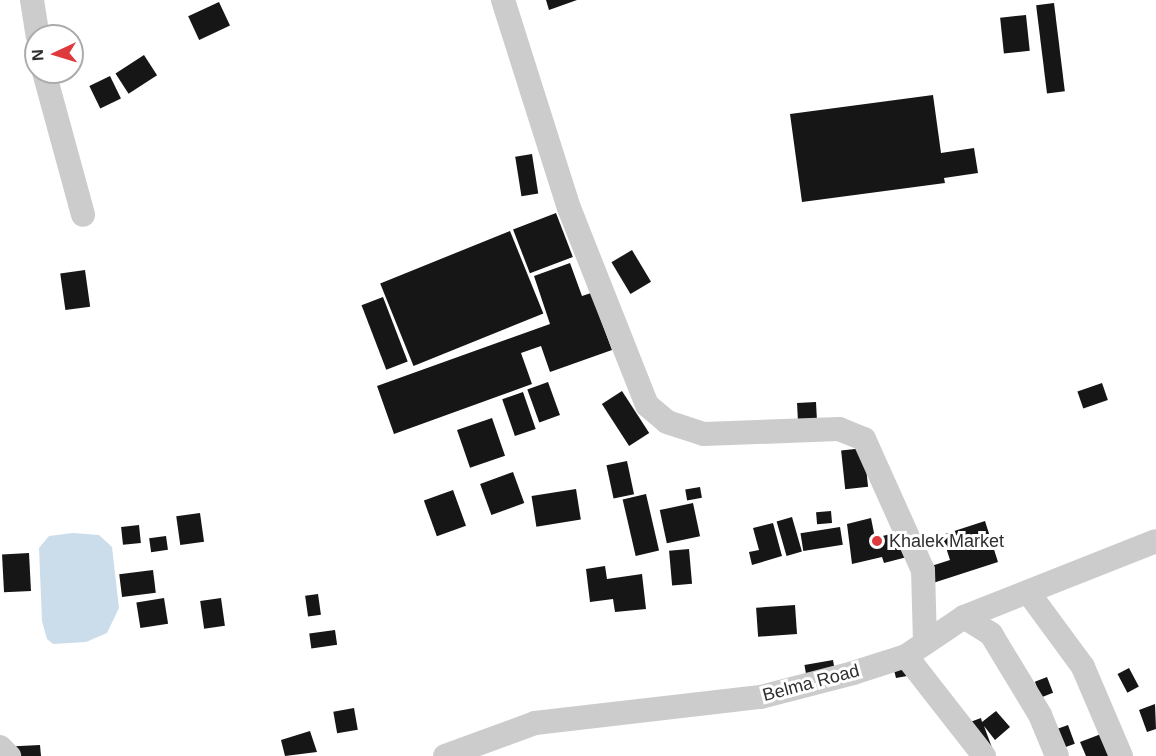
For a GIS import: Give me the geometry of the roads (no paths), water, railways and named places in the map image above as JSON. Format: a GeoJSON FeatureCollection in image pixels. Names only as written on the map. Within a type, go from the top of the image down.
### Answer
{"type":"FeatureCollection","features":[{"type":"Feature","properties":{"kind":"street"},"geometry":{"type":"LineString","coordinates":[[32,0],[36,24]]}},
{"type":"Feature","properties":{"kind":"street"},"geometry":{"type":"LineString","coordinates":[[503,0],[569,208],[647,405],[667,422],[704,434],[839,429],[864,439],[922,570],[915,649],[984,756]]}},
{"type":"Feature","properties":{"kind":"street"},"geometry":{"type":"LineString","coordinates":[[47,84],[83,215]]}},
{"type":"Feature","properties":{"kind":"street","name":"Belma Road"},"geometry":{"type":"LineString","coordinates":[[445,756],[535,723],[761,697],[915,649],[964,617],[1156,542]]}},
{"type":"Feature","properties":{"kind":"street"},"geometry":{"type":"LineString","coordinates":[[1028,592],[1083,667],[1121,756]]}},
{"type":"Feature","properties":{"kind":"street"},"geometry":{"type":"LineString","coordinates":[[964,617],[991,634],[1040,715],[1057,756]]}},
{"type":"Feature","properties":{"kind":"street"},"geometry":{"type":"LineString","coordinates":[[0,747],[9,756]]}},
{"type":"Feature","properties":{"kind":"water"},"geometry":{"type":"Polygon","coordinates":[[[73,533],[99,535],[112,547],[119,608],[107,633],[86,642],[53,644],[47,639],[42,621],[39,548],[49,536],[73,533]]]}},
{"type":"Feature","properties":{"kind":"place","name":"Khalek Market"},"geometry":{"type":"Point","coordinates":[877,541]}}]}
